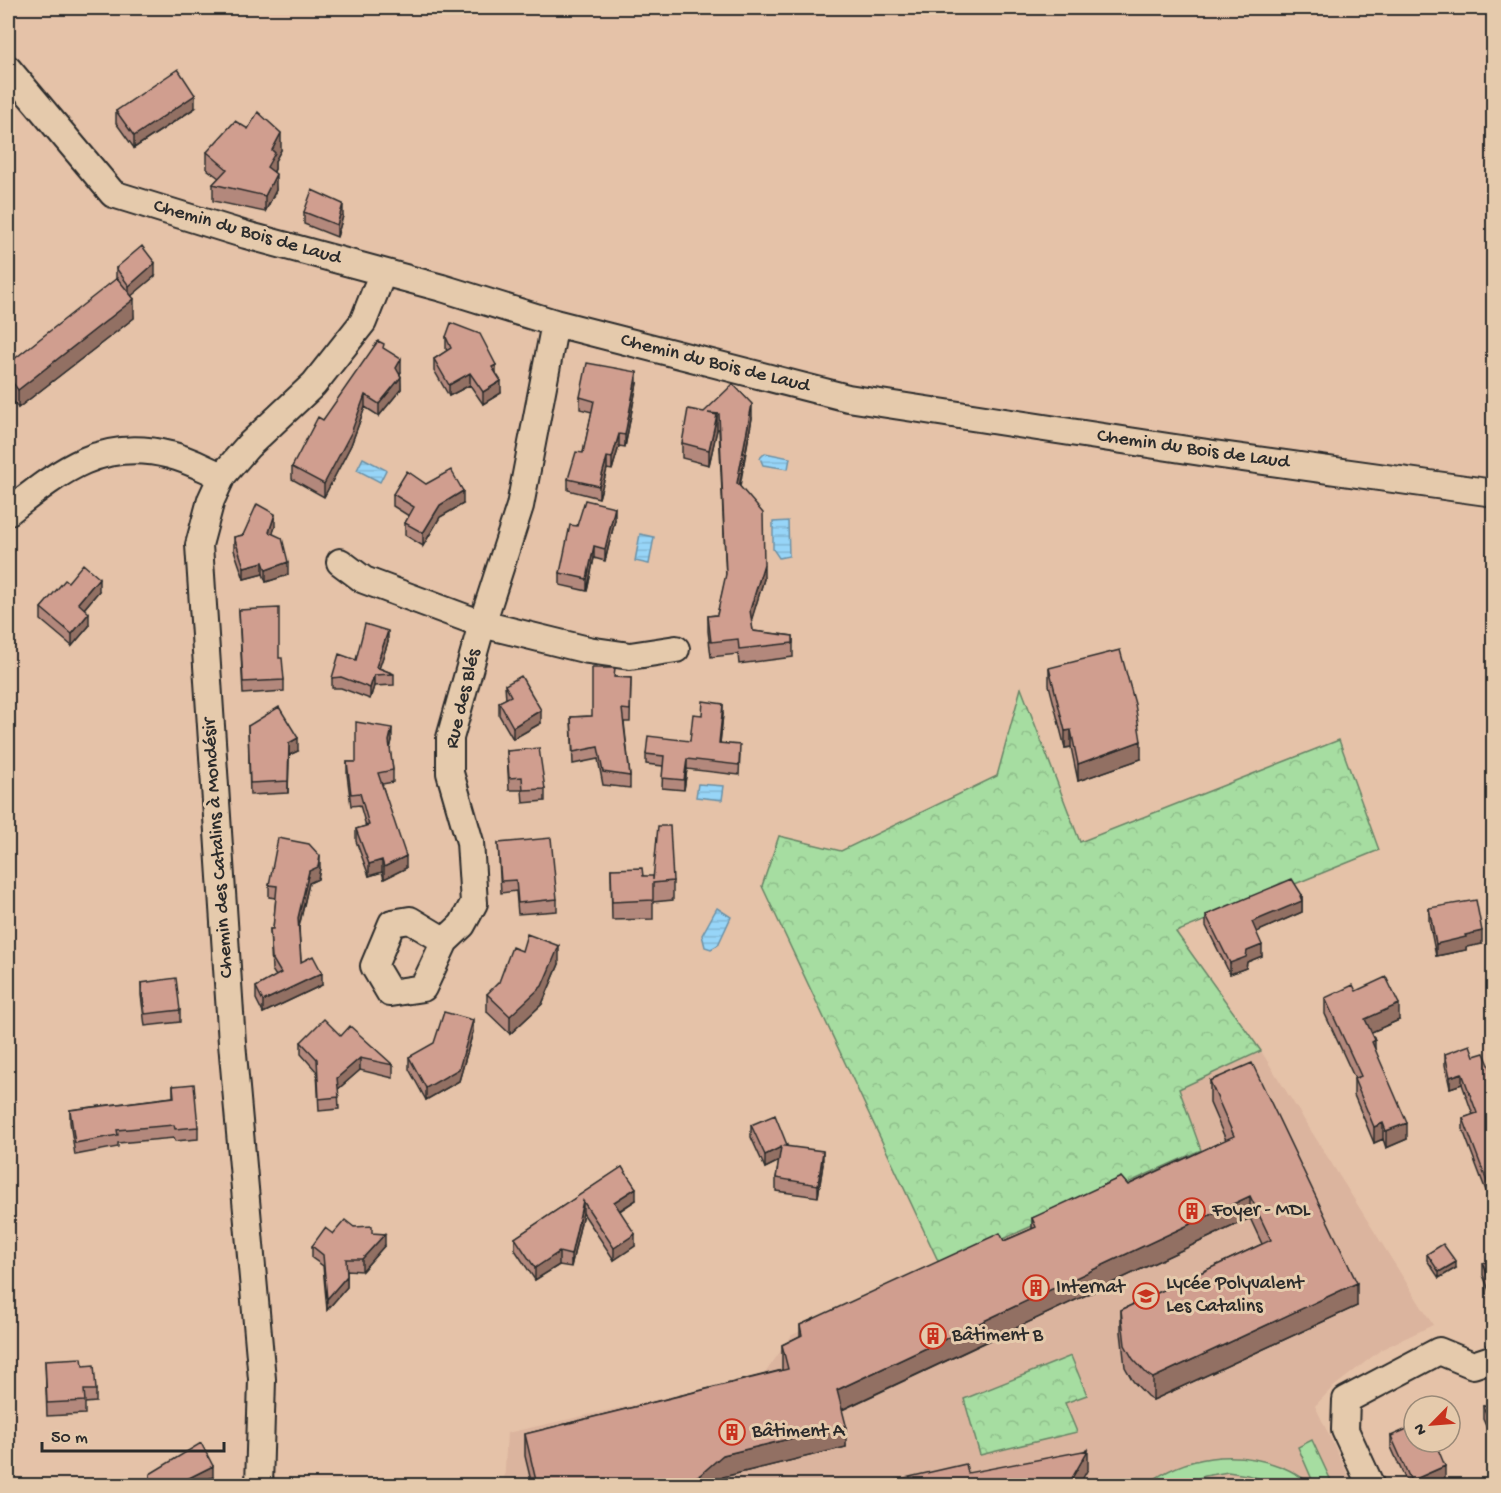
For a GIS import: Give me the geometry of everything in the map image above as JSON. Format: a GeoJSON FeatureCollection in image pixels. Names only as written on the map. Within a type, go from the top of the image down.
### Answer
{"type":"FeatureCollection","features":[{"type":"Feature","properties":{"kind":"street","name":"Chemin du Bois de Laud"},"geometry":{"type":"LineString","coordinates":[[8,69],[113,194],[246,235],[383,272],[555,323],[848,398],[1214,454],[1494,493]]}},
{"type":"Feature","properties":{"kind":"street","name":"Chemin des Catalins à Mondésir"},"geometry":{"type":"LineString","coordinates":[[259,1485],[262,1378],[232,1043],[199,545],[211,500],[222,476],[248,446],[314,384],[363,322],[383,272]]}},
{"type":"Feature","properties":{"kind":"street","name":"Rue des Blés"},"geometry":{"type":"LineString","coordinates":[[445,941],[462,925],[474,903],[470,842],[450,773],[450,738],[482,624],[520,506],[555,323]]}},
{"type":"Feature","properties":{"kind":"street"},"geometry":{"type":"LineString","coordinates":[[8,512],[51,478],[99,453],[146,450],[172,455],[222,476]]}},
{"type":"Feature","properties":{"kind":"street","name":"Rue des Blés"},"geometry":{"type":"LineString","coordinates":[[340,562],[364,580],[482,624],[588,650],[630,656],[676,649]]}},
{"type":"Feature","properties":{"kind":"street"},"geometry":{"type":"LineString","coordinates":[[1371,1485],[1345,1430],[1346,1400],[1439,1351],[1473,1365],[1494,1358]]}},
{"type":"Feature","properties":{"kind":"shaded area","name":"Lycée Polyvalent Les Catalins"},"geometry":{"type":"Polygon","coordinates":[[[1261,1051],[1433,1325],[1382,1349],[1332,1388],[1315,1406],[1353,1485],[504,1486],[507,1433],[763,1376],[792,1335],[1200,1151],[1179,1089],[1261,1051]]]}},
{"type":"Feature","properties":{"kind":"green space"},"geometry":{"type":"Polygon","coordinates":[[[1021,688],[1080,842],[1339,740],[1379,850],[1176,932],[1261,1051],[1179,1089],[1201,1150],[941,1267],[762,886],[779,836],[841,851],[997,776],[1021,688]]]}},
{"type":"Feature","properties":{"kind":"green space"},"geometry":{"type":"Polygon","coordinates":[[[1071,1356],[1087,1395],[1065,1403],[1077,1432],[980,1455],[964,1399],[1071,1356]]]}},
{"type":"Feature","properties":{"kind":"green space"},"geometry":{"type":"Polygon","coordinates":[[[1312,1440],[1333,1485],[1281,1485],[1228,1472],[1205,1476],[1179,1485],[1146,1485],[1177,1467],[1194,1461],[1229,1457],[1264,1461],[1282,1467],[1314,1484],[1298,1447],[1312,1440]]]}},
{"type":"Feature","properties":{"kind":"water"},"geometry":{"type":"Polygon","coordinates":[[[765,453],[790,458],[788,469],[763,465],[760,458],[765,453]]]}},
{"type":"Feature","properties":{"kind":"water"},"geometry":{"type":"Polygon","coordinates":[[[363,458],[386,470],[380,482],[357,470],[363,458]]]}},
{"type":"Feature","properties":{"kind":"water"},"geometry":{"type":"Polygon","coordinates":[[[788,521],[789,556],[779,558],[773,549],[773,522],[788,521]]]}},
{"type":"Feature","properties":{"kind":"water"},"geometry":{"type":"Polygon","coordinates":[[[640,534],[654,537],[649,564],[635,561],[640,534]]]}},
{"type":"Feature","properties":{"kind":"water"},"geometry":{"type":"Polygon","coordinates":[[[698,784],[724,786],[722,800],[696,797],[698,784]]]}},
{"type":"Feature","properties":{"kind":"water"},"geometry":{"type":"Polygon","coordinates":[[[717,908],[731,917],[718,945],[711,949],[705,947],[702,935],[717,908]]]}},
{"type":"Feature","properties":{"kind":"building"},"geometry":{"type":"Polygon","coordinates":[[[178,69],[195,95],[134,136],[116,111],[178,69]]]}},
{"type":"Feature","properties":{"kind":"building"},"geometry":{"type":"Polygon","coordinates":[[[258,112],[281,133],[272,150],[275,153],[267,167],[276,174],[265,196],[213,184],[227,169],[207,152],[235,121],[248,129],[258,112]]]}},
{"type":"Feature","properties":{"kind":"building"},"geometry":{"type":"Polygon","coordinates":[[[312,190],[343,204],[337,225],[304,212],[312,190]]]}},
{"type":"Feature","properties":{"kind":"building"},"geometry":{"type":"Polygon","coordinates":[[[142,246],[155,263],[129,286],[116,268],[142,246]]]}},
{"type":"Feature","properties":{"kind":"building"},"geometry":{"type":"Polygon","coordinates":[[[117,278],[134,299],[18,390],[8,376],[8,364],[117,278]]]}},
{"type":"Feature","properties":{"kind":"building"},"geometry":{"type":"Polygon","coordinates":[[[451,323],[480,334],[496,365],[492,367],[501,381],[483,392],[470,373],[449,385],[434,359],[451,348],[446,337],[451,323]]]}},
{"type":"Feature","properties":{"kind":"building"},"geometry":{"type":"Polygon","coordinates":[[[378,341],[384,344],[383,348],[401,359],[396,368],[401,377],[379,404],[365,395],[351,433],[324,484],[292,467],[318,417],[323,420],[378,341]]]}},
{"type":"Feature","properties":{"kind":"building"},"geometry":{"type":"Polygon","coordinates":[[[587,363],[637,372],[625,435],[619,434],[612,458],[607,457],[599,486],[568,479],[576,452],[583,453],[594,401],[580,397],[587,363]]]}},
{"type":"Feature","properties":{"kind":"building"},"geometry":{"type":"Polygon","coordinates":[[[733,384],[752,404],[737,483],[763,513],[764,564],[750,610],[753,631],[793,636],[793,643],[739,649],[738,639],[711,642],[708,616],[717,615],[726,574],[719,414],[708,413],[717,415],[709,450],[682,443],[688,409],[704,412],[733,384]]]}},
{"type":"Feature","properties":{"kind":"building"},"geometry":{"type":"Polygon","coordinates":[[[451,470],[463,491],[440,505],[423,533],[405,523],[414,507],[393,494],[407,471],[426,484],[451,470]]]}},
{"type":"Feature","properties":{"kind":"building"},"geometry":{"type":"Polygon","coordinates":[[[585,500],[615,507],[605,549],[594,546],[587,579],[560,573],[570,525],[577,526],[585,500]]]}},
{"type":"Feature","properties":{"kind":"building"},"geometry":{"type":"Polygon","coordinates":[[[257,504],[275,514],[269,532],[282,538],[288,562],[266,570],[263,562],[244,567],[234,537],[243,535],[257,504]]]}},
{"type":"Feature","properties":{"kind":"building"},"geometry":{"type":"Polygon","coordinates":[[[83,564],[99,578],[78,603],[89,613],[72,634],[41,608],[65,580],[68,582],[83,564]]]}},
{"type":"Feature","properties":{"kind":"building"},"geometry":{"type":"Polygon","coordinates":[[[279,608],[279,658],[282,658],[284,680],[243,682],[239,610],[279,608]]]}},
{"type":"Feature","properties":{"kind":"building"},"geometry":{"type":"Polygon","coordinates":[[[365,624],[388,631],[376,667],[394,674],[374,675],[370,688],[341,677],[332,678],[339,654],[356,660],[365,624]]]}},
{"type":"Feature","properties":{"kind":"building"},"geometry":{"type":"Polygon","coordinates":[[[1120,650],[1135,704],[1141,741],[1078,764],[1071,730],[1065,731],[1049,668],[1120,650]]]}},
{"type":"Feature","properties":{"kind":"building"},"geometry":{"type":"Polygon","coordinates":[[[592,668],[615,668],[614,677],[631,678],[630,710],[622,709],[630,776],[603,772],[598,747],[573,752],[571,717],[592,716],[592,668]]]}},
{"type":"Feature","properties":{"kind":"building"},"geometry":{"type":"Polygon","coordinates":[[[521,676],[541,710],[513,727],[499,702],[511,696],[505,685],[521,676]]]}},
{"type":"Feature","properties":{"kind":"building"},"geometry":{"type":"Polygon","coordinates":[[[703,701],[723,704],[719,743],[740,745],[739,765],[687,759],[684,780],[662,778],[664,756],[646,754],[648,736],[690,741],[693,714],[702,715],[703,701]]]}},
{"type":"Feature","properties":{"kind":"building"},"geometry":{"type":"Polygon","coordinates":[[[279,707],[298,738],[289,743],[288,781],[250,783],[248,726],[279,707]]]}},
{"type":"Feature","properties":{"kind":"building"},"geometry":{"type":"Polygon","coordinates":[[[356,722],[392,728],[389,741],[393,770],[378,773],[406,856],[384,867],[382,860],[369,864],[356,829],[369,825],[360,793],[351,794],[347,762],[356,762],[356,722]]]}},
{"type":"Feature","properties":{"kind":"building"},"geometry":{"type":"Polygon","coordinates":[[[539,748],[545,789],[523,790],[522,777],[509,778],[507,751],[539,748]]]}},
{"type":"Feature","properties":{"kind":"building"},"geometry":{"type":"Polygon","coordinates":[[[658,826],[670,826],[673,881],[653,883],[653,900],[612,902],[611,869],[642,868],[643,876],[653,876],[653,880],[658,826]]]}},
{"type":"Feature","properties":{"kind":"building"},"geometry":{"type":"Polygon","coordinates":[[[278,838],[309,844],[320,856],[318,867],[309,871],[298,918],[301,962],[313,956],[322,973],[263,1001],[256,987],[281,973],[272,958],[270,929],[273,929],[277,886],[269,885],[278,838]]]}},
{"type":"Feature","properties":{"kind":"building"},"geometry":{"type":"Polygon","coordinates":[[[551,838],[557,899],[518,903],[516,880],[501,881],[498,843],[551,838]]]}},
{"type":"Feature","properties":{"kind":"building"},"geometry":{"type":"Polygon","coordinates":[[[1292,879],[1302,895],[1300,896],[1302,901],[1252,922],[1262,945],[1247,951],[1246,957],[1230,963],[1206,915],[1292,879]]]}},
{"type":"Feature","properties":{"kind":"building"},"geometry":{"type":"Polygon","coordinates":[[[1476,900],[1482,931],[1436,944],[1429,908],[1476,900]]]}},
{"type":"Feature","properties":{"kind":"building"},"geometry":{"type":"Polygon","coordinates":[[[527,934],[559,946],[542,986],[510,1016],[487,994],[499,982],[512,947],[522,951],[527,934]]]}},
{"type":"Feature","properties":{"kind":"building"},"geometry":{"type":"Polygon","coordinates":[[[1386,977],[1399,1004],[1365,1019],[1375,1040],[1372,1042],[1407,1123],[1386,1131],[1383,1123],[1374,1127],[1354,1079],[1361,1076],[1325,998],[1353,985],[1356,991],[1386,977]]]}},
{"type":"Feature","properties":{"kind":"building"},"geometry":{"type":"Polygon","coordinates":[[[176,978],[180,1010],[145,1014],[141,983],[176,978]]]}},
{"type":"Feature","properties":{"kind":"building"},"geometry":{"type":"Polygon","coordinates":[[[444,1012],[473,1020],[459,1069],[426,1088],[409,1057],[434,1043],[444,1012]]]}},
{"type":"Feature","properties":{"kind":"building"},"geometry":{"type":"Polygon","coordinates":[[[324,1019],[341,1036],[350,1026],[393,1065],[360,1058],[337,1078],[339,1097],[319,1099],[317,1059],[301,1042],[324,1019]]]}},
{"type":"Feature","properties":{"kind":"building"},"geometry":{"type":"Polygon","coordinates":[[[1470,1045],[1474,1056],[1484,1053],[1494,1077],[1494,1084],[1488,1086],[1494,1100],[1494,1200],[1463,1118],[1477,1113],[1462,1073],[1450,1077],[1445,1054],[1470,1045]]]}},
{"type":"Feature","properties":{"kind":"building"},"geometry":{"type":"Polygon","coordinates":[[[1252,1063],[1357,1283],[1153,1378],[1147,1374],[1133,1359],[1125,1345],[1121,1310],[1271,1240],[1250,1196],[837,1390],[846,1425],[723,1455],[700,1475],[682,1483],[669,1485],[537,1485],[525,1434],[788,1369],[782,1345],[802,1335],[800,1325],[1000,1233],[1004,1241],[1036,1227],[1032,1218],[1121,1177],[1128,1185],[1234,1136],[1210,1081],[1252,1063]]]}},
{"type":"Feature","properties":{"kind":"building"},"geometry":{"type":"Polygon","coordinates":[[[194,1084],[198,1127],[175,1129],[174,1125],[117,1130],[118,1135],[75,1143],[70,1110],[174,1097],[173,1086],[194,1084]]]}},
{"type":"Feature","properties":{"kind":"building"},"geometry":{"type":"Polygon","coordinates":[[[775,1115],[787,1145],[785,1146],[823,1151],[818,1185],[776,1178],[781,1147],[765,1155],[751,1125],[775,1115]]]}},
{"type":"Feature","properties":{"kind":"building"},"geometry":{"type":"Polygon","coordinates":[[[622,1167],[636,1188],[614,1202],[635,1234],[614,1248],[583,1201],[571,1255],[559,1252],[535,1268],[515,1238],[622,1167]]]}},
{"type":"Feature","properties":{"kind":"building"},"geometry":{"type":"Polygon","coordinates":[[[345,1220],[354,1227],[372,1226],[372,1233],[385,1234],[362,1259],[346,1259],[347,1276],[327,1299],[323,1255],[312,1246],[325,1228],[333,1234],[345,1220]]]}},
{"type":"Feature","properties":{"kind":"building"},"geometry":{"type":"Polygon","coordinates":[[[1443,1244],[1456,1262],[1439,1272],[1427,1254],[1443,1244]]]}},
{"type":"Feature","properties":{"kind":"building"},"geometry":{"type":"Polygon","coordinates":[[[1494,1260],[1494,1292],[1483,1263],[1494,1260]]]}},
{"type":"Feature","properties":{"kind":"building"},"geometry":{"type":"Polygon","coordinates":[[[82,1358],[83,1366],[94,1365],[96,1390],[84,1390],[85,1401],[47,1403],[45,1360],[82,1358]]]}},
{"type":"Feature","properties":{"kind":"building"},"geometry":{"type":"Polygon","coordinates":[[[1494,1402],[1494,1431],[1483,1406],[1494,1402]]]}},
{"type":"Feature","properties":{"kind":"building"},"geometry":{"type":"Polygon","coordinates":[[[1402,1431],[1402,1454],[1440,1454],[1445,1466],[1411,1481],[1391,1436],[1402,1431]]]}},
{"type":"Feature","properties":{"kind":"building"},"geometry":{"type":"Polygon","coordinates":[[[201,1443],[213,1466],[181,1482],[181,1485],[151,1485],[150,1474],[201,1443]]]}},
{"type":"Feature","properties":{"kind":"building"},"geometry":{"type":"Polygon","coordinates":[[[1088,1450],[1068,1485],[897,1485],[896,1480],[966,1464],[968,1473],[1088,1450]]]}},
{"type":"Feature","properties":{"kind":"place","name":"Foyer - MDL"},"geometry":{"type":"Point","coordinates":[1192,1211]}},
{"type":"Feature","properties":{"kind":"place","name":"Internat"},"geometry":{"type":"Point","coordinates":[1036,1288]}},
{"type":"Feature","properties":{"kind":"place","name":"Lycée Polyvalent Les Catalins"},"geometry":{"type":"Point","coordinates":[1146,1296]}},
{"type":"Feature","properties":{"kind":"place","name":"Bâtiment B"},"geometry":{"type":"Point","coordinates":[933,1336]}},
{"type":"Feature","properties":{"kind":"place","name":"Bâtiment A"},"geometry":{"type":"Point","coordinates":[732,1432]}}]}
